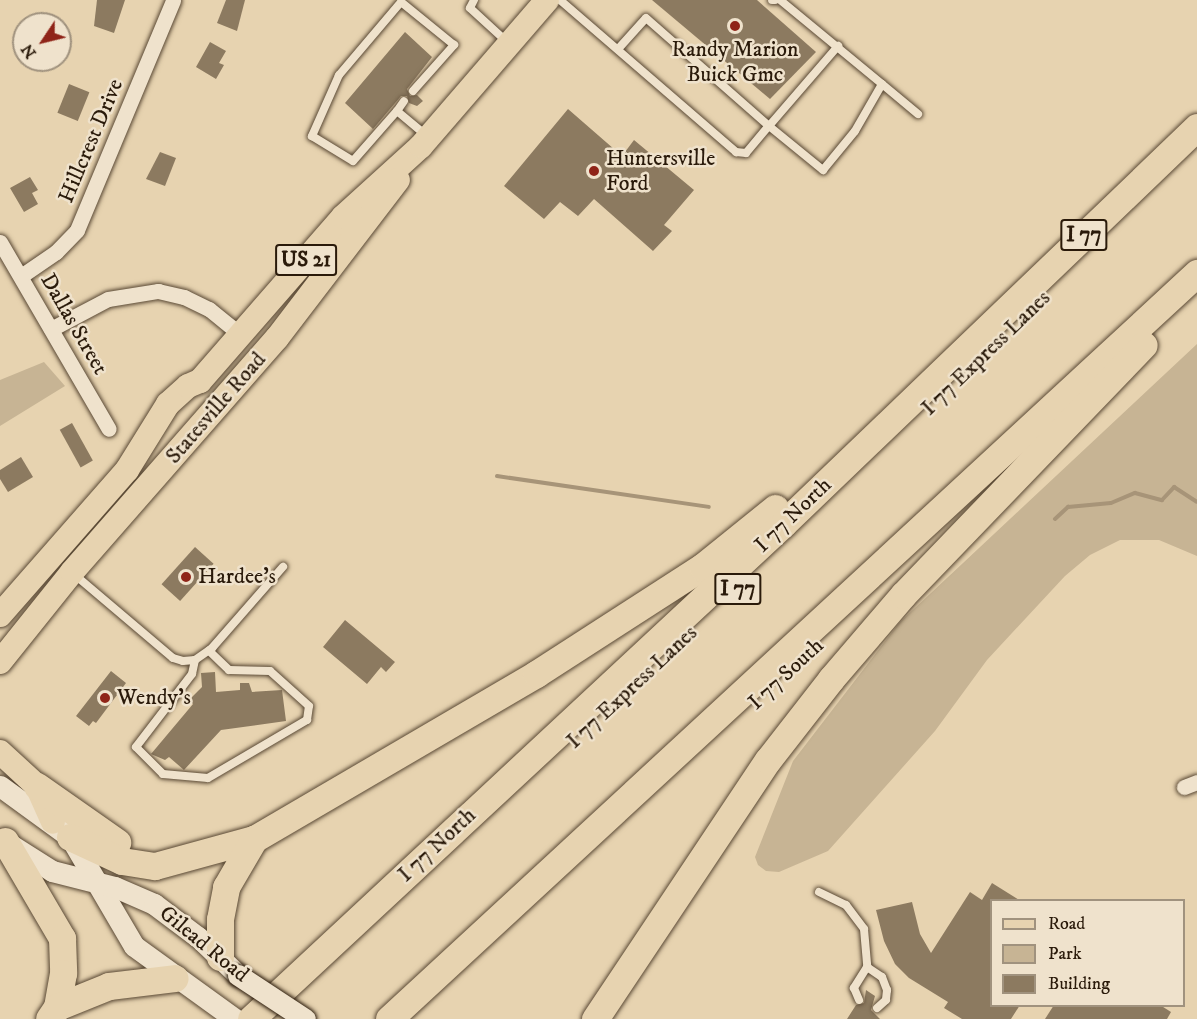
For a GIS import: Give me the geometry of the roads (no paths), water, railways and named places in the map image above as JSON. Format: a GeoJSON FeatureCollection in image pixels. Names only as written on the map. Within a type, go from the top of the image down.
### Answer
{"type":"FeatureCollection","features":[{"type":"Feature","properties":{"kind":"highway","name":"I 77 North"},"geometry":{"type":"LineString","coordinates":[[251,1019],[784,524],[1197,127]]}},
{"type":"Feature","properties":{"kind":"highway","name":"I 77 Express Lanes"},"geometry":{"type":"LineString","coordinates":[[274,1019],[698,626],[1197,153]]}},
{"type":"Feature","properties":{"kind":"highway"},"geometry":{"type":"LineString","coordinates":[[389,1019],[1197,273]]}},
{"type":"Feature","properties":{"kind":"highway"},"geometry":{"type":"LineString","coordinates":[[595,1019],[768,760],[831,679],[903,595],[1160,329],[1197,295]]}},
{"type":"Feature","properties":{"kind":"highway","name":"I 77 South"},"geometry":{"type":"LineString","coordinates":[[412,1019],[1160,329]]}},
{"type":"Feature","properties":{"kind":"highway"},"geometry":{"type":"LineString","coordinates":[[62,829],[140,865],[155,866],[254,839],[453,725],[702,567],[735,543],[934,365],[970,343]]}},
{"type":"Feature","properties":{"kind":"highway"},"geometry":{"type":"LineString","coordinates":[[37,786],[77,818],[118,843],[156,852],[198,853]]}},
{"type":"Feature","properties":{"kind":"highway"},"geometry":{"type":"LineString","coordinates":[[3,839],[62,938],[64,962],[53,1013]]}},
{"type":"Feature","properties":{"kind":"highway"},"geometry":{"type":"LineString","coordinates":[[229,966],[222,902],[254,839]]}},
{"type":"Feature","properties":{"kind":"highway"},"geometry":{"type":"LineString","coordinates":[[53,1013],[109,986],[176,978]]}},
{"type":"Feature","properties":{"kind":"main road","name":"Statesville Road"},"geometry":{"type":"LineString","coordinates":[[0,662],[72,572],[188,442],[360,232],[425,142],[547,0]]}},
{"type":"Feature","properties":{"kind":"main road","name":"Statesville Road"},"geometry":{"type":"LineString","coordinates":[[0,615],[127,470],[168,404],[188,386],[200,381],[343,217],[425,142]]}},
{"type":"Feature","properties":{"kind":"main road"},"geometry":{"type":"LineString","coordinates":[[188,442],[182,432],[184,427],[211,398],[211,389],[200,381]]}},
{"type":"Feature","properties":{"kind":"main road"},"geometry":{"type":"LineString","coordinates":[[0,752],[37,786],[62,829]]}},
{"type":"Feature","properties":{"kind":"main road","name":"Gilead Road"},"geometry":{"type":"LineString","coordinates":[[0,786],[62,829],[134,946],[235,1019]]}},
{"type":"Feature","properties":{"kind":"main road","name":"Gilead Road"},"geometry":{"type":"LineString","coordinates":[[3,839],[46,868],[96,884],[116,887],[154,904],[229,966],[305,1019]]}},
{"type":"Feature","properties":{"kind":"street","name":"Hillcrest Drive"},"geometry":{"type":"LineString","coordinates":[[21,276],[56,252],[77,230],[173,0]]}},
{"type":"Feature","properties":{"kind":"street","name":"Dallas Street"},"geometry":{"type":"LineString","coordinates":[[0,242],[109,429]]}},
{"type":"Feature","properties":{"kind":"street"},"geometry":{"type":"LineString","coordinates":[[51,329],[108,299],[158,291],[184,297],[209,309],[241,335]]}},
{"type":"Feature","properties":{"kind":"lane"},"geometry":{"type":"LineString","coordinates":[[474,0],[470,8],[509,45]]}},
{"type":"Feature","properties":{"kind":"lane"},"geometry":{"type":"LineString","coordinates":[[560,0],[619,48],[736,152],[746,153],[838,46]]}},
{"type":"Feature","properties":{"kind":"lane"},"geometry":{"type":"LineString","coordinates":[[780,0],[918,114]]}},
{"type":"Feature","properties":{"kind":"lane"},"geometry":{"type":"LineString","coordinates":[[404,101],[353,160],[312,136],[339,75],[401,2],[454,45],[413,91]]}},
{"type":"Feature","properties":{"kind":"lane"},"geometry":{"type":"LineString","coordinates":[[619,48],[646,18],[769,126],[823,170],[855,131],[882,84]]}},
{"type":"Feature","properties":{"kind":"lane"},"geometry":{"type":"LineString","coordinates":[[397,111],[425,142]]}},
{"type":"Feature","properties":{"kind":"lane"},"geometry":{"type":"LineString","coordinates":[[72,572],[173,658],[195,660],[209,651],[283,567]]}},
{"type":"Feature","properties":{"kind":"lane"},"geometry":{"type":"LineString","coordinates":[[195,660],[192,674],[136,747],[163,774],[208,778],[308,720],[309,706],[270,671],[229,670],[209,651]]}},
{"type":"Feature","properties":{"kind":"lane"},"geometry":{"type":"LineString","coordinates":[[819,892],[856,914],[868,946],[867,967],[854,988],[859,1000]]}},
{"type":"Feature","properties":{"kind":"lane"},"geometry":{"type":"LineString","coordinates":[[867,967],[882,977],[887,990],[886,1000],[877,1008]]}},
{"type":"Feature","properties":{"kind":"waterway"},"geometry":{"type":"LineString","coordinates":[[497,476],[709,507]]}},
{"type":"Feature","properties":{"kind":"waterway"},"geometry":{"type":"LineString","coordinates":[[1055,519],[1068,507],[1111,503],[1135,493],[1162,500],[1174,487],[1197,502]]}},
{"type":"Feature","properties":{"kind":"place","name":"Randy Marion Buick Gmc"},"geometry":{"type":"Point","coordinates":[735,26]}},
{"type":"Feature","properties":{"kind":"place","name":"Huntersville Ford"},"geometry":{"type":"Point","coordinates":[594,171]}},
{"type":"Feature","properties":{"kind":"place","name":"Hardee's"},"geometry":{"type":"Point","coordinates":[186,577]}},
{"type":"Feature","properties":{"kind":"place","name":"Wendy's"},"geometry":{"type":"Point","coordinates":[105,698]}}]}
